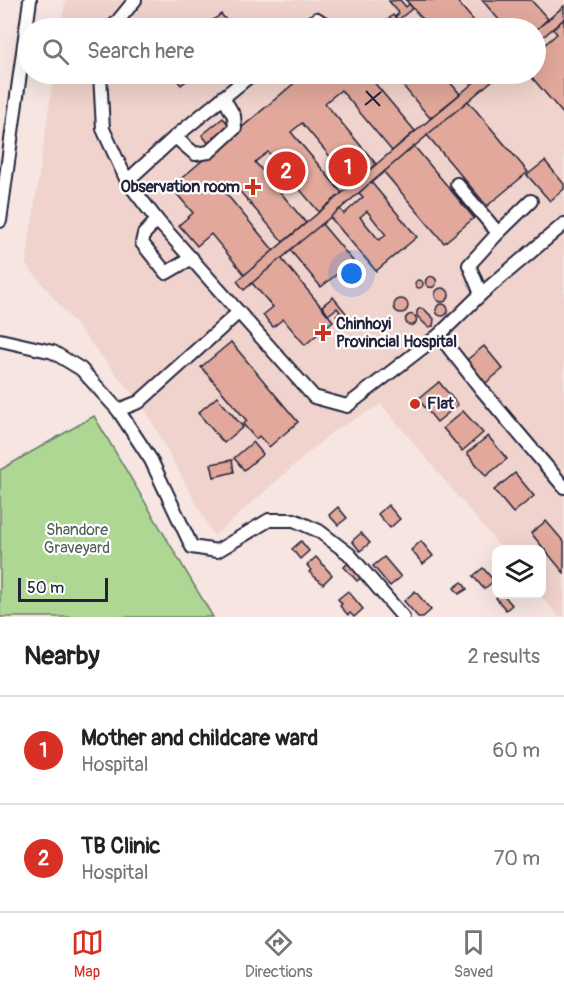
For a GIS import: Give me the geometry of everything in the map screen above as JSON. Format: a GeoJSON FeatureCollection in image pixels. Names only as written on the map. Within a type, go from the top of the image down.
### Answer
{"type":"FeatureCollection","features":[{"type":"Feature","properties":{"kind":"street"},"geometry":{"type":"LineString","coordinates":[[28,18],[30,0]]}},
{"type":"Feature","properties":{"kind":"street"},"geometry":{"type":"LineString","coordinates":[[120,18],[135,0]]}},
{"type":"Feature","properties":{"kind":"street"},"geometry":{"type":"LineString","coordinates":[[0,221],[22,84]]}},
{"type":"Feature","properties":{"kind":"street"},"geometry":{"type":"LineString","coordinates":[[100,84],[103,129],[127,181],[157,220],[314,397],[347,406],[439,335],[481,294],[564,224]]}},
{"type":"Feature","properties":{"kind":"street"},"geometry":{"type":"LineString","coordinates":[[127,181],[175,137],[239,84]]}},
{"type":"Feature","properties":{"kind":"street"},"geometry":{"type":"LineString","coordinates":[[175,137],[195,154],[209,153],[235,128],[234,116],[223,97]]}},
{"type":"Feature","properties":{"kind":"street"},"geometry":{"type":"LineString","coordinates":[[457,184],[498,233]]}},
{"type":"Feature","properties":{"kind":"street"},"geometry":{"type":"LineString","coordinates":[[481,294],[469,265],[531,201]]}},
{"type":"Feature","properties":{"kind":"street"},"geometry":{"type":"LineString","coordinates":[[157,220],[144,234],[142,243],[166,273],[192,258]]}},
{"type":"Feature","properties":{"kind":"street"},"geometry":{"type":"LineString","coordinates":[[118,410],[139,402],[239,312]]}},
{"type":"Feature","properties":{"kind":"street"},"geometry":{"type":"LineString","coordinates":[[439,335],[564,487]]}},
{"type":"Feature","properties":{"kind":"street"},"geometry":{"type":"LineString","coordinates":[[0,340],[52,352],[81,369],[118,410],[151,460],[192,547],[217,551],[269,520],[294,520],[320,531],[349,554],[403,617]]}},
{"type":"Feature","properties":{"kind":"shaded area","name":"Chinhoyi Provincial Hospital"},"geometry":{"type":"Polygon","coordinates":[[[66,0],[564,0],[564,617],[559,617],[543,599],[546,599],[546,545],[499,545],[381,404],[332,432],[214,536],[145,409],[26,264],[53,84],[546,84],[546,18],[62,18],[66,0]]]}},
{"type":"Feature","properties":{"kind":"green space","name":"Shandore Graveyard"},"geometry":{"type":"Polygon","coordinates":[[[94,416],[213,617],[0,617],[0,470],[94,416]]]}},
{"type":"Feature","properties":{"kind":"building"},"geometry":{"type":"Polygon","coordinates":[[[400,0],[406,7],[409,4],[413,8],[400,18],[396,18],[399,13],[389,1],[400,0]]]}},
{"type":"Feature","properties":{"kind":"building"},"geometry":{"type":"Polygon","coordinates":[[[406,0],[456,0],[471,18],[421,18],[406,0]]]}},
{"type":"Feature","properties":{"kind":"building"},"geometry":{"type":"Polygon","coordinates":[[[482,0],[531,0],[548,19],[546,21],[546,18],[497,18],[482,0]]]}},
{"type":"Feature","properties":{"kind":"building"},"geometry":{"type":"Polygon","coordinates":[[[564,6],[564,19],[546,34],[546,21],[564,6]]]}},
{"type":"Feature","properties":{"kind":"building"},"geometry":{"type":"Polygon","coordinates":[[[564,19],[564,115],[538,84],[546,84],[546,43],[557,34],[553,29],[564,19]]]}},
{"type":"Feature","properties":{"kind":"building"},"geometry":{"type":"Polygon","coordinates":[[[293,84],[375,84],[415,131],[392,151],[341,90],[325,103],[376,164],[353,184],[302,123],[291,132],[342,193],[319,212],[268,152],[255,162],[306,223],[283,242],[232,182],[223,190],[274,251],[245,275],[211,234],[197,246],[179,225],[193,213],[171,187],[293,84]]]}},
{"type":"Feature","properties":{"kind":"building"},"geometry":{"type":"Polygon","coordinates":[[[401,84],[452,84],[460,94],[430,118],[401,84]]]}},
{"type":"Feature","properties":{"kind":"building"},"geometry":{"type":"Polygon","coordinates":[[[472,84],[488,84],[244,290],[237,281],[472,84]]]}},
{"type":"Feature","properties":{"kind":"building"},"geometry":{"type":"Polygon","coordinates":[[[468,101],[528,172],[487,206],[427,135],[468,101]]]}},
{"type":"Feature","properties":{"kind":"building"},"geometry":{"type":"Polygon","coordinates":[[[223,118],[235,132],[214,150],[202,135],[223,118]]]}},
{"type":"Feature","properties":{"kind":"building"},"geometry":{"type":"Polygon","coordinates":[[[414,146],[474,218],[444,243],[384,172],[414,146]]]}},
{"type":"Feature","properties":{"kind":"building"},"geometry":{"type":"Polygon","coordinates":[[[545,161],[564,184],[564,189],[550,201],[527,175],[545,161]]]}},
{"type":"Feature","properties":{"kind":"building"},"geometry":{"type":"Polygon","coordinates":[[[371,182],[417,237],[376,271],[330,217],[340,209],[344,214],[363,197],[359,193],[371,182]],[[367,211],[360,217],[379,240],[386,235],[367,211]]]}},
{"type":"Feature","properties":{"kind":"building"},"geometry":{"type":"Polygon","coordinates":[[[322,224],[353,261],[321,287],[290,250],[322,224]]]}},
{"type":"Feature","properties":{"kind":"building"},"geometry":{"type":"Polygon","coordinates":[[[281,258],[333,321],[305,345],[283,319],[273,327],[263,315],[273,307],[252,283],[281,258]]]}},
{"type":"Feature","properties":{"kind":"building"},"geometry":{"type":"Polygon","coordinates":[[[431,276],[437,282],[431,288],[425,282],[431,276]]]}},
{"type":"Feature","properties":{"kind":"building"},"geometry":{"type":"Polygon","coordinates":[[[419,280],[423,284],[419,288],[415,284],[419,280]]]}},
{"type":"Feature","properties":{"kind":"building"},"geometry":{"type":"Polygon","coordinates":[[[439,288],[445,288],[449,295],[445,302],[439,302],[435,298],[435,292],[439,288]]]}},
{"type":"Feature","properties":{"kind":"building"},"geometry":{"type":"Polygon","coordinates":[[[333,297],[346,313],[339,318],[336,315],[340,312],[337,308],[328,315],[322,306],[333,297]]]}},
{"type":"Feature","properties":{"kind":"building"},"geometry":{"type":"Polygon","coordinates":[[[398,299],[404,299],[408,306],[404,313],[398,313],[394,309],[394,303],[398,299]]]}},
{"type":"Feature","properties":{"kind":"building"},"geometry":{"type":"Polygon","coordinates":[[[444,304],[448,310],[444,316],[440,316],[436,308],[444,304]]]}},
{"type":"Feature","properties":{"kind":"building"},"geometry":{"type":"Polygon","coordinates":[[[420,308],[434,319],[433,326],[428,327],[417,316],[420,308]]]}},
{"type":"Feature","properties":{"kind":"building"},"geometry":{"type":"Polygon","coordinates":[[[411,315],[415,316],[415,324],[411,325],[407,324],[406,320],[407,316],[411,315]]]}},
{"type":"Feature","properties":{"kind":"building"},"geometry":{"type":"Polygon","coordinates":[[[231,342],[298,422],[269,447],[259,436],[256,439],[243,424],[247,421],[201,367],[231,342]]]}},
{"type":"Feature","properties":{"kind":"building"},"geometry":{"type":"Polygon","coordinates":[[[484,346],[503,369],[482,386],[463,363],[484,346]]]}},
{"type":"Feature","properties":{"kind":"building"},"geometry":{"type":"Polygon","coordinates":[[[439,382],[458,405],[437,422],[418,399],[439,382]]]}},
{"type":"Feature","properties":{"kind":"building"},"geometry":{"type":"Polygon","coordinates":[[[217,397],[243,427],[224,443],[198,413],[217,397]]]}},
{"type":"Feature","properties":{"kind":"building"},"geometry":{"type":"Polygon","coordinates":[[[463,411],[483,433],[462,451],[443,428],[463,411]]]}},
{"type":"Feature","properties":{"kind":"building"},"geometry":{"type":"Polygon","coordinates":[[[488,436],[507,459],[486,476],[467,453],[488,436]]]}},
{"type":"Feature","properties":{"kind":"building"},"geometry":{"type":"Polygon","coordinates":[[[253,442],[263,454],[244,470],[234,458],[253,442]]]}},
{"type":"Feature","properties":{"kind":"building"},"geometry":{"type":"Polygon","coordinates":[[[232,460],[234,472],[214,477],[211,464],[232,460]]]}},
{"type":"Feature","properties":{"kind":"building"},"geometry":{"type":"Polygon","coordinates":[[[515,473],[534,496],[513,513],[494,490],[515,473]]]}},
{"type":"Feature","properties":{"kind":"building"},"geometry":{"type":"Polygon","coordinates":[[[388,505],[400,519],[390,528],[378,514],[388,505]]]}},
{"type":"Feature","properties":{"kind":"building"},"geometry":{"type":"Polygon","coordinates":[[[338,507],[347,518],[338,525],[329,515],[338,507]]]}},
{"type":"Feature","properties":{"kind":"building"},"geometry":{"type":"Polygon","coordinates":[[[546,521],[564,542],[564,573],[546,551],[546,545],[541,545],[531,533],[546,521]]]}},
{"type":"Feature","properties":{"kind":"building"},"geometry":{"type":"Polygon","coordinates":[[[361,533],[370,543],[360,551],[352,541],[361,533]]]}},
{"type":"Feature","properties":{"kind":"building"},"geometry":{"type":"Polygon","coordinates":[[[301,541],[309,551],[300,559],[292,549],[301,541]]]}},
{"type":"Feature","properties":{"kind":"building"},"geometry":{"type":"Polygon","coordinates":[[[421,541],[433,556],[423,564],[411,550],[421,541]]]}},
{"type":"Feature","properties":{"kind":"building"},"geometry":{"type":"Polygon","coordinates":[[[316,557],[332,575],[323,584],[309,572],[311,570],[307,565],[316,557]]]}},
{"type":"Feature","properties":{"kind":"building"},"geometry":{"type":"Polygon","coordinates":[[[384,557],[401,577],[390,586],[373,566],[384,557]]]}},
{"type":"Feature","properties":{"kind":"building"},"geometry":{"type":"Polygon","coordinates":[[[349,562],[362,577],[357,581],[344,567],[349,562]]]}},
{"type":"Feature","properties":{"kind":"building"},"geometry":{"type":"Polygon","coordinates":[[[483,568],[492,579],[492,583],[484,589],[473,576],[483,568]]]}},
{"type":"Feature","properties":{"kind":"building"},"geometry":{"type":"Polygon","coordinates":[[[462,582],[467,589],[459,594],[454,588],[462,582]]]}},
{"type":"Feature","properties":{"kind":"building"},"geometry":{"type":"Polygon","coordinates":[[[348,591],[363,609],[354,617],[350,613],[348,615],[340,606],[342,604],[338,599],[348,591]]]}},
{"type":"Feature","properties":{"kind":"building"},"geometry":{"type":"Polygon","coordinates":[[[415,591],[431,610],[423,617],[418,617],[404,601],[415,591]]]}},
{"type":"Feature","properties":{"kind":"building"},"geometry":{"type":"Polygon","coordinates":[[[497,599],[507,599],[512,605],[506,610],[497,599]]]}},
{"type":"Feature","properties":{"kind":"place","name":"Mother and childcare ward"},"geometry":{"type":"Point","coordinates":[348,167]}},
{"type":"Feature","properties":{"kind":"place","name":"TB Clinic"},"geometry":{"type":"Point","coordinates":[286,171]}},
{"type":"Feature","properties":{"kind":"place","name":"Observation room"},"geometry":{"type":"Point","coordinates":[253,187]}},
{"type":"Feature","properties":{"kind":"place","name":"Chinhoyi Provincial Hospital"},"geometry":{"type":"Point","coordinates":[323,333]}},
{"type":"Feature","properties":{"kind":"place","name":"Flat"},"geometry":{"type":"Point","coordinates":[415,404]}}]}
